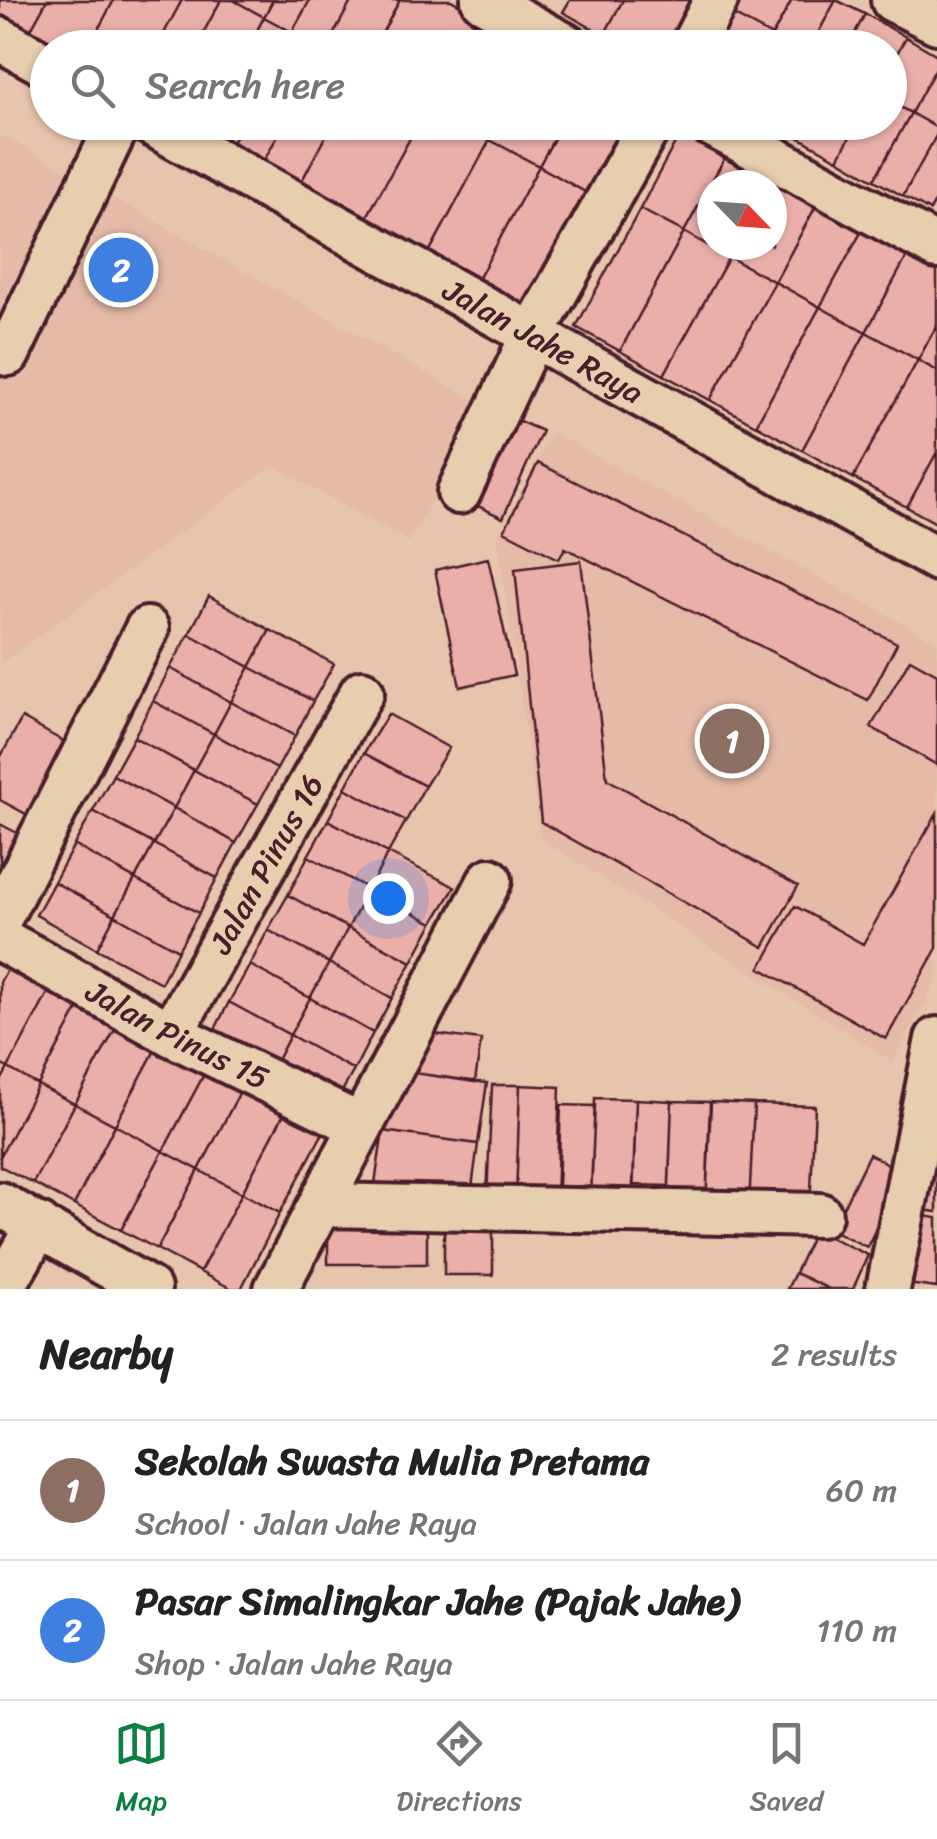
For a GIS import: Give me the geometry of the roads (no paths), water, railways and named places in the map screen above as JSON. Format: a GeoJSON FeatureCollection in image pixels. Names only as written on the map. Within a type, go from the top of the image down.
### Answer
{"type":"FeatureCollection","features":[{"type":"Feature","properties":{"kind":"street"},"geometry":{"type":"LineString","coordinates":[[483,0],[537,30]]}},
{"type":"Feature","properties":{"kind":"street"},"geometry":{"type":"LineString","coordinates":[[700,30],[716,0]]}},
{"type":"Feature","properties":{"kind":"street"},"geometry":{"type":"LineString","coordinates":[[893,0],[937,22]]}},
{"type":"Feature","properties":{"kind":"street"},"geometry":{"type":"LineString","coordinates":[[0,40],[30,56]]}},
{"type":"Feature","properties":{"kind":"street"},"geometry":{"type":"LineString","coordinates":[[8,354],[110,140]]}},
{"type":"Feature","properties":{"kind":"street","name":"Jalan Jahe Raya"},"geometry":{"type":"LineString","coordinates":[[181,140],[937,559]]}},
{"type":"Feature","properties":{"kind":"street"},"geometry":{"type":"LineString","coordinates":[[459,492],[533,334],[641,140]]}},
{"type":"Feature","properties":{"kind":"street"},"geometry":{"type":"LineString","coordinates":[[740,140],[937,247]]}},
{"type":"Feature","properties":{"kind":"street"},"geometry":{"type":"LineString","coordinates":[[0,918],[148,629]]}},
{"type":"Feature","properties":{"kind":"street","name":"Jalan Pinus 16"},"geometry":{"type":"LineString","coordinates":[[171,1034],[362,692]]}},
{"type":"Feature","properties":{"kind":"street"},"geometry":{"type":"LineString","coordinates":[[276,1289],[490,880]]}},
{"type":"Feature","properties":{"kind":"street","name":"Jalan Pinus 15"},"geometry":{"type":"LineString","coordinates":[[0,939],[171,1034],[361,1126]]}},
{"type":"Feature","properties":{"kind":"street"},"geometry":{"type":"LineString","coordinates":[[888,1289],[937,1039]]}},
{"type":"Feature","properties":{"kind":"street"},"geometry":{"type":"LineString","coordinates":[[0,1204],[149,1289]]}},
{"type":"Feature","properties":{"kind":"street"},"geometry":{"type":"LineString","coordinates":[[322,1206],[820,1215]]}},
{"type":"Feature","properties":{"kind":"street"},"geometry":{"type":"LineString","coordinates":[[2,1289],[39,1226]]}},
{"type":"Feature","properties":{"kind":"place","name":"Pasar Simalingkar Jahe (Pajak Jahe)"},"geometry":{"type":"Point","coordinates":[121,270]}},
{"type":"Feature","properties":{"kind":"place","name":"Sekolah Swasta Mulia Pretama"},"geometry":{"type":"Point","coordinates":[732,741]}}]}
